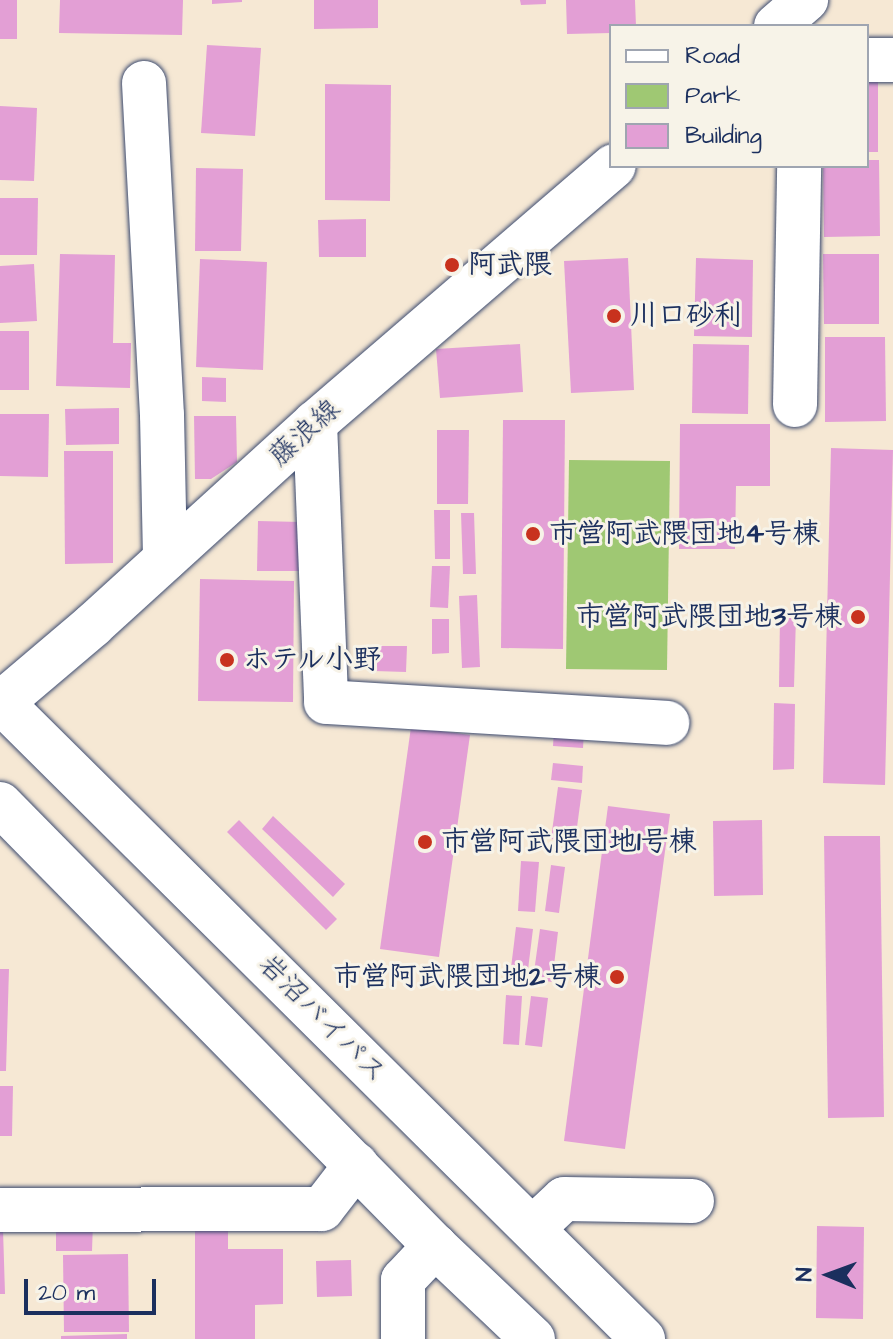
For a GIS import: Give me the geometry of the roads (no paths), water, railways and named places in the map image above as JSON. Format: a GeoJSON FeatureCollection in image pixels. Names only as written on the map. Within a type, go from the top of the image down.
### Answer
{"type":"FeatureCollection","features":[{"type":"Feature","properties":{"kind":"main road"},"geometry":{"type":"LineString","coordinates":[[778,24],[806,0]]}},
{"type":"Feature","properties":{"kind":"main road"},"geometry":{"type":"LineString","coordinates":[[869,60],[893,60]]}},
{"type":"Feature","properties":{"kind":"main road"},"geometry":{"type":"LineString","coordinates":[[144,83],[162,415],[165,559]]}},
{"type":"Feature","properties":{"kind":"main road","name":"藤浪線"},"geometry":{"type":"LineString","coordinates":[[1,703],[315,423],[612,168]]}},
{"type":"Feature","properties":{"kind":"main road"},"geometry":{"type":"LineString","coordinates":[[795,405],[799,168]]}},
{"type":"Feature","properties":{"kind":"main road"},"geometry":{"type":"LineString","coordinates":[[315,423],[326,702],[667,723]]}},
{"type":"Feature","properties":{"kind":"main road","name":"岩沼バイパス"},"geometry":{"type":"LineString","coordinates":[[1,703],[643,1339]]}},
{"type":"Feature","properties":{"kind":"main road"},"geometry":{"type":"LineString","coordinates":[[0,804],[435,1246],[533,1339]]}},
{"type":"Feature","properties":{"kind":"main road"},"geometry":{"type":"LineString","coordinates":[[0,1210],[322,1209],[356,1165]]}},
{"type":"Feature","properties":{"kind":"main road"},"geometry":{"type":"LineString","coordinates":[[533,1228],[564,1199],[692,1201]]}},
{"type":"Feature","properties":{"kind":"main road"},"geometry":{"type":"LineString","coordinates":[[403,1339],[403,1280],[435,1246]]}},
{"type":"Feature","properties":{"kind":"place","name":"阿武隈"},"geometry":{"type":"Point","coordinates":[452,265]}},
{"type":"Feature","properties":{"kind":"place","name":"川口砂利"},"geometry":{"type":"Point","coordinates":[614,316]}},
{"type":"Feature","properties":{"kind":"place","name":"市営阿武隈団地4号棟"},"geometry":{"type":"Point","coordinates":[533,534]}},
{"type":"Feature","properties":{"kind":"place","name":"市営阿武隈団地3号棟"},"geometry":{"type":"Point","coordinates":[858,617]}},
{"type":"Feature","properties":{"kind":"place","name":"ホテル小野"},"geometry":{"type":"Point","coordinates":[227,660]}},
{"type":"Feature","properties":{"kind":"place","name":"市営阿武隈団地1号棟"},"geometry":{"type":"Point","coordinates":[425,842]}},
{"type":"Feature","properties":{"kind":"place","name":"市営阿武隈団地2号棟"},"geometry":{"type":"Point","coordinates":[617,977]}}]}
